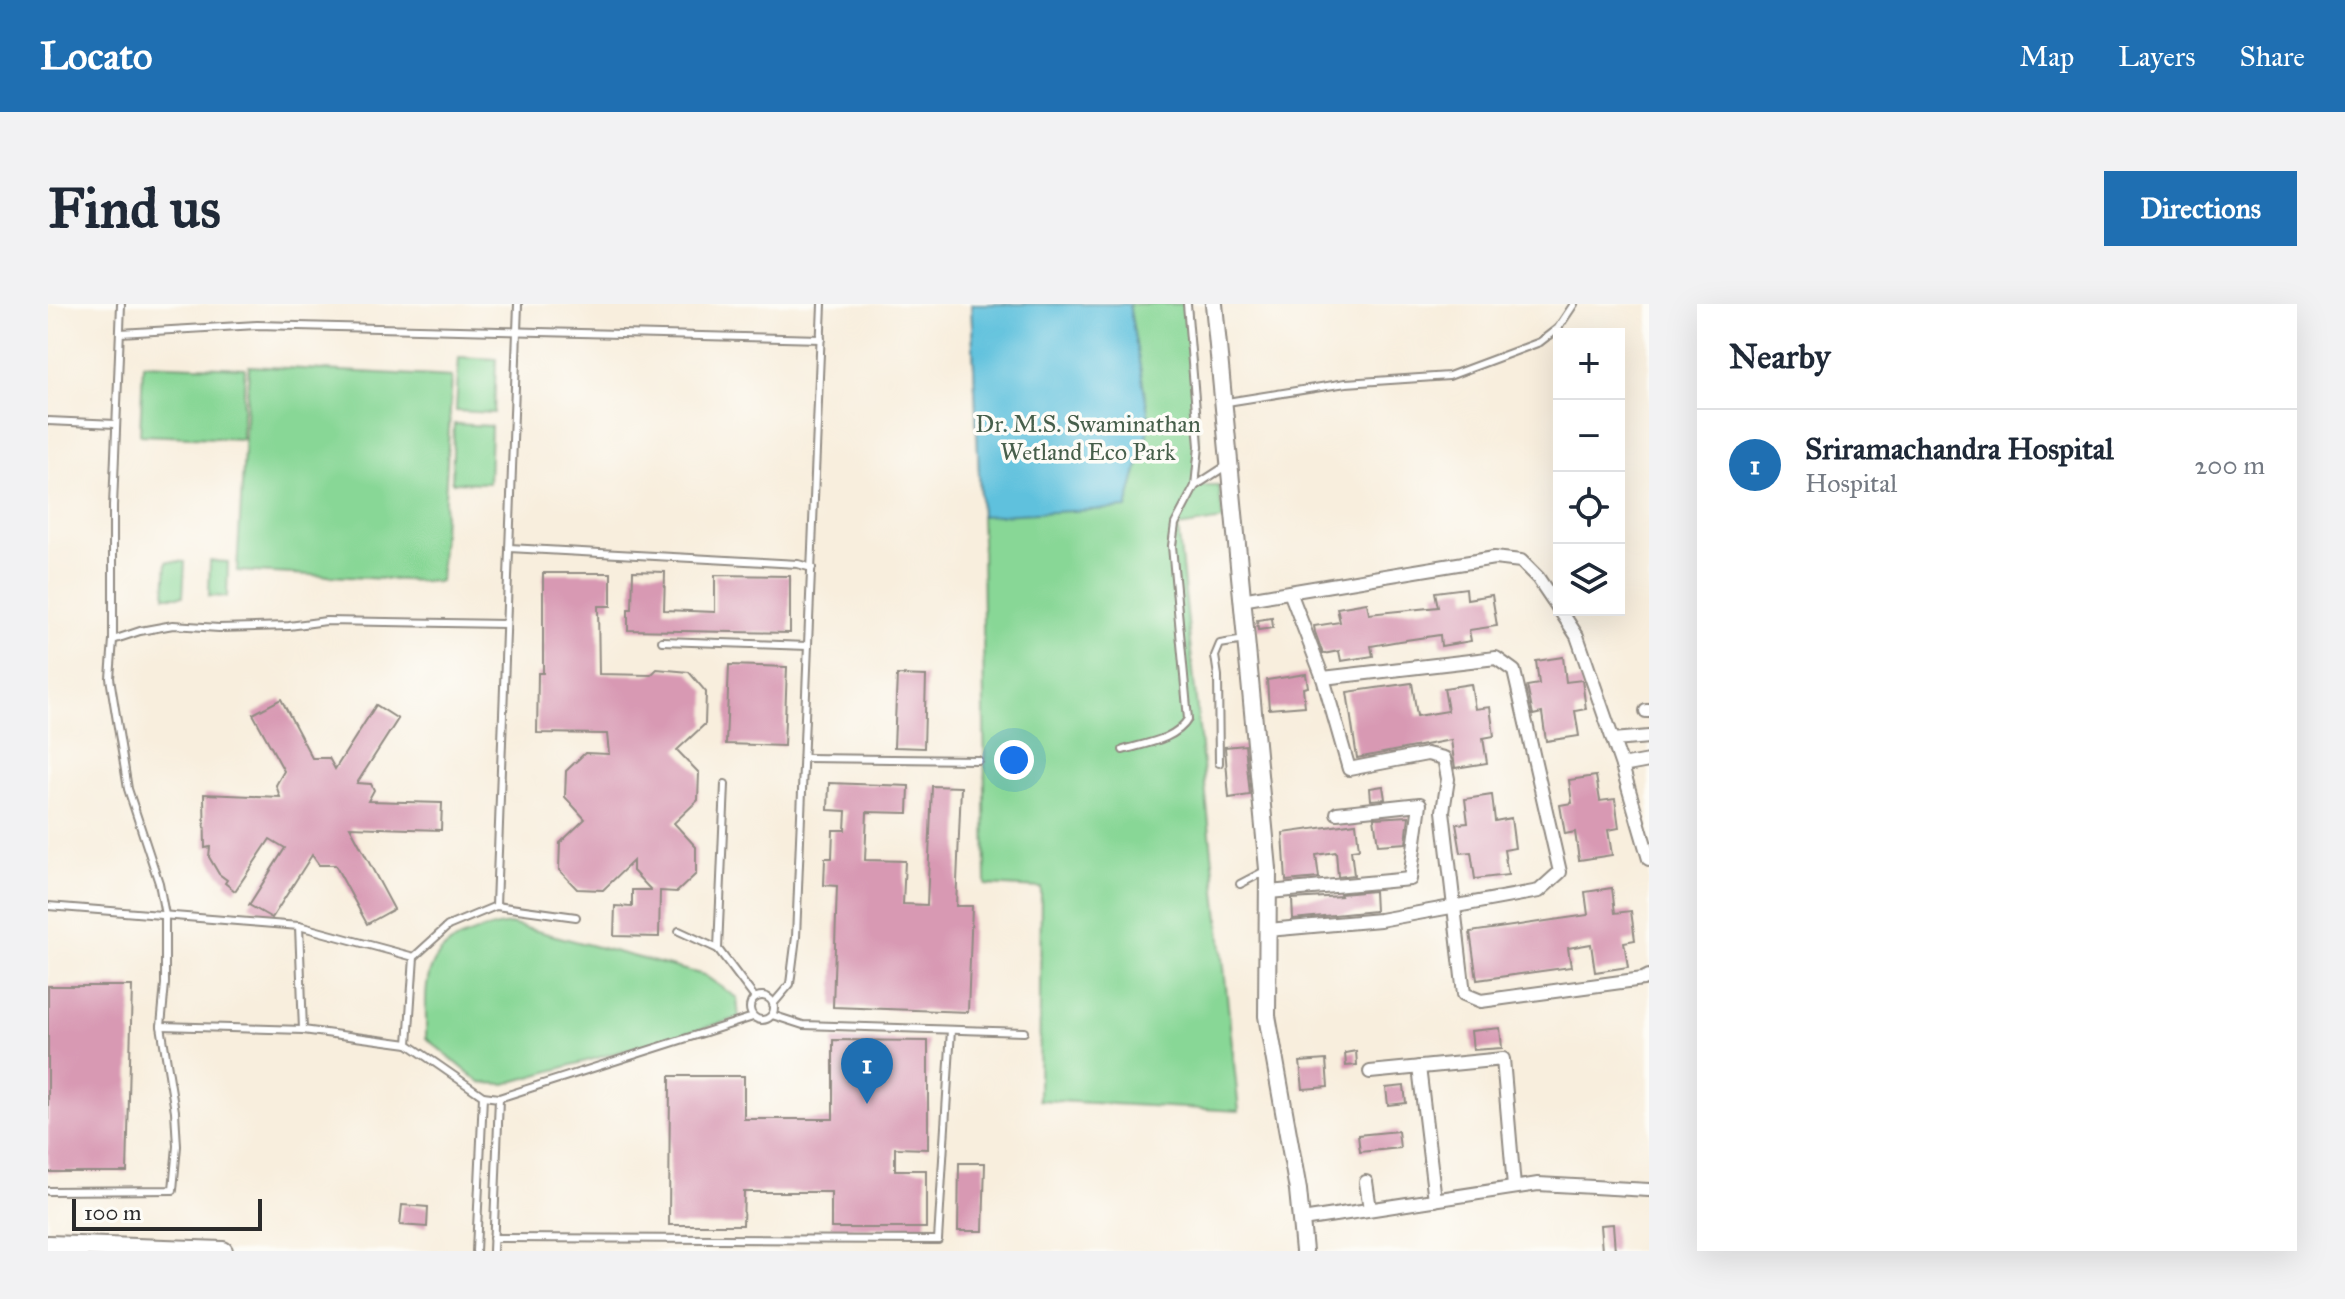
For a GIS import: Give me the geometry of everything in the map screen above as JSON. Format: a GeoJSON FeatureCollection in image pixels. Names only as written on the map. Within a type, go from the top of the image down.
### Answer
{"type":"FeatureCollection","features":[{"type":"Feature","properties":{"kind":"main road"},"geometry":{"type":"LineString","coordinates":[[48,1245],[223,1251]]}},
{"type":"Feature","properties":{"kind":"street"},"geometry":{"type":"LineString","coordinates":[[1214,304],[1268,869],[1267,1016],[1302,1220],[1304,1251]]}},
{"type":"Feature","properties":{"kind":"street"},"geometry":{"type":"LineString","coordinates":[[1241,600],[1494,558],[1521,561],[1538,578],[1553,601]]}},
{"type":"Feature","properties":{"kind":"street"},"geometry":{"type":"LineString","coordinates":[[1290,592],[1323,678],[1349,769],[1427,754],[1444,758],[1448,779],[1443,811],[1464,994],[1481,1001],[1649,976]]}},
{"type":"Feature","properties":{"kind":"street"},"geometry":{"type":"LineString","coordinates":[[1563,616],[1577,636],[1622,766],[1649,859]]}},
{"type":"Feature","properties":{"kind":"street"},"geometry":{"type":"LineString","coordinates":[[1268,930],[1380,920],[1539,891],[1560,872],[1514,671],[1496,658],[1323,678]]}},
{"type":"Feature","properties":{"kind":"street"},"geometry":{"type":"LineString","coordinates":[[1613,740],[1649,737]]}},
{"type":"Feature","properties":{"kind":"street"},"geometry":{"type":"LineString","coordinates":[[1622,766],[1649,761]]}},
{"type":"Feature","properties":{"kind":"street"},"geometry":{"type":"LineString","coordinates":[[1269,892],[1410,879],[1420,804],[1337,813]]}},
{"type":"Feature","properties":{"kind":"street"},"geometry":{"type":"LineString","coordinates":[[1370,1072],[1503,1059],[1514,1187]]}},
{"type":"Feature","properties":{"kind":"street"},"geometry":{"type":"LineString","coordinates":[[1419,1067],[1435,1200]]}},
{"type":"Feature","properties":{"kind":"street"},"geometry":{"type":"LineString","coordinates":[[1366,1182],[1370,1209]]}},
{"type":"Feature","properties":{"kind":"street"},"geometry":{"type":"LineString","coordinates":[[1302,1220],[1538,1184],[1649,1190]]}},
{"type":"Feature","properties":{"kind":"lane"},"geometry":{"type":"LineString","coordinates":[[48,1191],[173,1190],[176,1135],[161,1026],[165,915],[159,883],[126,776],[110,678],[121,304]]}},
{"type":"Feature","properties":{"kind":"lane"},"geometry":{"type":"LineString","coordinates":[[496,906],[518,304]]}},
{"type":"Feature","properties":{"kind":"lane"},"geometry":{"type":"LineString","coordinates":[[772,1015],[773,1004],[790,984],[796,937],[822,304]]}},
{"type":"Feature","properties":{"kind":"lane"},"geometry":{"type":"LineString","coordinates":[[1123,750],[1168,737],[1182,729],[1188,719],[1172,546],[1175,524],[1195,486],[1199,446],[1187,304]]}},
{"type":"Feature","properties":{"kind":"lane"},"geometry":{"type":"LineString","coordinates":[[1223,402],[1346,383],[1449,376],[1540,342],[1558,328],[1574,304]]}},
{"type":"Feature","properties":{"kind":"lane"},"geometry":{"type":"LineString","coordinates":[[120,333],[257,325],[821,339]]}},
{"type":"Feature","properties":{"kind":"lane"},"geometry":{"type":"LineString","coordinates":[[48,421],[116,424]]}},
{"type":"Feature","properties":{"kind":"lane"},"geometry":{"type":"LineString","coordinates":[[1195,486],[1229,464]]}},
{"type":"Feature","properties":{"kind":"lane"},"geometry":{"type":"LineString","coordinates":[[509,548],[798,564],[812,568]]}},
{"type":"Feature","properties":{"kind":"lane"},"geometry":{"type":"LineString","coordinates":[[113,640],[173,625],[219,628],[289,626],[326,621],[506,624]]}},
{"type":"Feature","properties":{"kind":"lane"},"geometry":{"type":"LineString","coordinates":[[1219,763],[1215,656],[1220,644],[1245,640]]}},
{"type":"Feature","properties":{"kind":"lane"},"geometry":{"type":"LineString","coordinates":[[662,641],[808,646]]}},
{"type":"Feature","properties":{"kind":"lane"},"geometry":{"type":"LineString","coordinates":[[805,758],[978,760]]}},
{"type":"Feature","properties":{"kind":"lane"},"geometry":{"type":"LineString","coordinates":[[718,949],[725,784]]}},
{"type":"Feature","properties":{"kind":"lane"},"geometry":{"type":"LineString","coordinates":[[1240,884],[1268,869]]}},
{"type":"Feature","properties":{"kind":"lane"},"geometry":{"type":"LineString","coordinates":[[48,906],[299,926],[414,957]]}},
{"type":"Feature","properties":{"kind":"lane"},"geometry":{"type":"LineString","coordinates":[[408,1044],[414,957],[448,926],[496,906],[576,917]]}},
{"type":"Feature","properties":{"kind":"lane"},"geometry":{"type":"LineString","coordinates":[[299,926],[303,1030]]}},
{"type":"Feature","properties":{"kind":"lane"},"geometry":{"type":"LineString","coordinates":[[679,931],[718,949],[755,998]]}},
{"type":"Feature","properties":{"kind":"lane"},"geometry":{"type":"LineString","coordinates":[[755,998],[766,997],[773,1004]]}},
{"type":"Feature","properties":{"kind":"lane"},"geometry":{"type":"LineString","coordinates":[[753,1017],[750,1007],[755,998]]}},
{"type":"Feature","properties":{"kind":"lane"},"geometry":{"type":"LineString","coordinates":[[161,1026],[303,1030],[408,1044],[483,1096],[499,1098],[753,1017],[763,1021],[772,1015]]}},
{"type":"Feature","properties":{"kind":"lane"},"geometry":{"type":"LineString","coordinates":[[772,1015],[803,1025],[1024,1032]]}},
{"type":"Feature","properties":{"kind":"lane"},"geometry":{"type":"LineString","coordinates":[[493,1238],[938,1240],[951,1030]]}},
{"type":"Feature","properties":{"kind":"lane"},"geometry":{"type":"LineString","coordinates":[[476,1251],[483,1096]]}},
{"type":"Feature","properties":{"kind":"lane"},"geometry":{"type":"LineString","coordinates":[[493,1251],[499,1098]]}},
{"type":"Feature","properties":{"kind":"green space","name":"Dr. M.S. Swaminathan Wetland Eco Park"},"geometry":{"type":"Polygon","coordinates":[[[971,304],[1187,304],[1199,446],[1195,486],[1219,486],[1223,520],[1178,527],[1239,1111],[1039,1100],[1041,888],[986,885],[982,540],[971,304]]]}},
{"type":"Feature","properties":{"kind":"green space"},"geometry":{"type":"Polygon","coordinates":[[[459,357],[496,359],[494,413],[456,411],[459,357]]]}},
{"type":"Feature","properties":{"kind":"green space"},"geometry":{"type":"Polygon","coordinates":[[[143,364],[245,368],[242,439],[140,435],[143,364]]]}},
{"type":"Feature","properties":{"kind":"green space"},"geometry":{"type":"Polygon","coordinates":[[[249,366],[452,377],[440,582],[237,571],[249,366]]]}},
{"type":"Feature","properties":{"kind":"green space"},"geometry":{"type":"Polygon","coordinates":[[[454,424],[491,426],[489,483],[452,482],[454,424]]]}},
{"type":"Feature","properties":{"kind":"green space"},"geometry":{"type":"Polygon","coordinates":[[[167,561],[185,562],[183,596],[165,596],[167,561]]]}},
{"type":"Feature","properties":{"kind":"green space"},"geometry":{"type":"Polygon","coordinates":[[[210,561],[228,562],[227,597],[209,596],[210,561]]]}},
{"type":"Feature","properties":{"kind":"green space"},"geometry":{"type":"Polygon","coordinates":[[[510,924],[704,975],[737,998],[739,1018],[505,1084],[481,1083],[426,1038],[428,980],[431,968],[447,946],[479,931],[510,924]]]}},
{"type":"Feature","properties":{"kind":"water"},"geometry":{"type":"Polygon","coordinates":[[[971,304],[1129,304],[1150,423],[1127,508],[981,516],[971,304]]]}},
{"type":"Feature","properties":{"kind":"building"},"geometry":{"type":"Polygon","coordinates":[[[633,571],[665,572],[664,610],[715,612],[715,575],[790,576],[790,633],[628,630],[633,571]]]}},
{"type":"Feature","properties":{"kind":"building"},"geometry":{"type":"Polygon","coordinates":[[[543,573],[611,573],[611,606],[598,606],[599,674],[651,675],[657,669],[689,672],[706,692],[705,724],[677,750],[699,773],[698,800],[674,823],[696,847],[696,874],[677,892],[660,891],[659,937],[614,936],[615,906],[632,907],[632,890],[651,890],[633,871],[633,861],[603,890],[577,889],[559,870],[560,843],[585,819],[565,797],[566,771],[585,753],[609,754],[607,734],[537,733],[538,673],[543,673],[543,573]]]}},
{"type":"Feature","properties":{"kind":"building"},"geometry":{"type":"Polygon","coordinates":[[[1466,588],[1467,599],[1492,595],[1497,626],[1469,630],[1471,641],[1441,646],[1440,635],[1371,646],[1373,656],[1341,661],[1339,651],[1323,654],[1314,626],[1340,622],[1337,608],[1367,603],[1369,614],[1438,607],[1435,592],[1466,588]]]}},
{"type":"Feature","properties":{"kind":"building"},"geometry":{"type":"Polygon","coordinates":[[[1272,618],[1273,628],[1258,630],[1257,620],[1272,618]]]}},
{"type":"Feature","properties":{"kind":"building"},"geometry":{"type":"Polygon","coordinates":[[[1563,657],[1566,682],[1582,680],[1586,709],[1575,711],[1579,736],[1546,741],[1542,713],[1533,715],[1527,686],[1539,684],[1536,661],[1563,657]]]}},
{"type":"Feature","properties":{"kind":"building"},"geometry":{"type":"Polygon","coordinates":[[[729,665],[787,667],[784,746],[726,744],[729,665]]]}},
{"type":"Feature","properties":{"kind":"building"},"geometry":{"type":"Polygon","coordinates":[[[1306,674],[1308,687],[1303,688],[1305,706],[1269,709],[1267,680],[1306,674]]]}},
{"type":"Feature","properties":{"kind":"building"},"geometry":{"type":"Polygon","coordinates":[[[897,675],[926,676],[924,748],[894,747],[897,675]]]}},
{"type":"Feature","properties":{"kind":"building"},"geometry":{"type":"Polygon","coordinates":[[[1412,683],[1417,716],[1448,711],[1444,688],[1471,684],[1475,709],[1490,707],[1494,736],[1483,738],[1487,763],[1455,768],[1451,740],[1357,758],[1347,692],[1412,683]]]}},
{"type":"Feature","properties":{"kind":"building"},"geometry":{"type":"Polygon","coordinates":[[[281,699],[312,758],[329,758],[335,769],[376,705],[398,719],[357,783],[371,784],[374,790],[368,801],[442,803],[441,830],[350,827],[394,909],[367,924],[335,865],[319,865],[312,855],[272,918],[249,905],[285,848],[270,839],[235,891],[225,883],[227,880],[219,874],[209,857],[210,847],[205,848],[204,794],[280,797],[276,785],[284,771],[253,714],[281,699]]]}},
{"type":"Feature","properties":{"kind":"building"},"geometry":{"type":"Polygon","coordinates":[[[1245,745],[1250,795],[1229,798],[1225,747],[1245,745]]]}},
{"type":"Feature","properties":{"kind":"building"},"geometry":{"type":"Polygon","coordinates":[[[1596,776],[1600,801],[1615,799],[1619,828],[1608,830],[1612,855],[1579,860],[1575,832],[1565,834],[1560,805],[1572,803],[1569,780],[1596,776]]]}},
{"type":"Feature","properties":{"kind":"building"},"geometry":{"type":"Polygon","coordinates":[[[829,783],[909,786],[908,813],[867,812],[865,860],[905,861],[903,904],[927,905],[932,786],[961,787],[956,906],[972,906],[968,1012],[833,1007],[837,886],[824,885],[825,858],[832,858],[833,830],[845,830],[846,811],[828,810],[829,783]]]}},
{"type":"Feature","properties":{"kind":"building"},"geometry":{"type":"Polygon","coordinates":[[[1383,786],[1385,799],[1371,800],[1370,788],[1383,786]]]}},
{"type":"Feature","properties":{"kind":"building"},"geometry":{"type":"Polygon","coordinates":[[[1492,795],[1495,821],[1511,818],[1515,848],[1504,850],[1508,875],[1475,879],[1471,852],[1461,853],[1456,824],[1468,823],[1465,799],[1492,795]]]}},
{"type":"Feature","properties":{"kind":"building"},"geometry":{"type":"Polygon","coordinates":[[[1409,816],[1406,843],[1378,845],[1374,818],[1409,816]]]}},
{"type":"Feature","properties":{"kind":"building"},"geometry":{"type":"Polygon","coordinates":[[[1356,823],[1359,849],[1351,850],[1354,875],[1338,877],[1336,852],[1316,855],[1319,878],[1286,881],[1283,833],[1356,823]]]}},
{"type":"Feature","properties":{"kind":"building"},"geometry":{"type":"Polygon","coordinates":[[[1612,888],[1615,913],[1631,911],[1635,940],[1624,942],[1628,967],[1595,972],[1591,944],[1568,948],[1571,967],[1477,980],[1470,932],[1588,915],[1585,892],[1612,888]]]}},
{"type":"Feature","properties":{"kind":"building"},"geometry":{"type":"Polygon","coordinates":[[[1374,891],[1375,911],[1293,919],[1292,899],[1374,891]]]}},
{"type":"Feature","properties":{"kind":"building"},"geometry":{"type":"Polygon","coordinates":[[[48,986],[132,986],[127,1172],[48,1172],[48,986]]]}},
{"type":"Feature","properties":{"kind":"building"},"geometry":{"type":"Polygon","coordinates":[[[1500,1028],[1502,1048],[1473,1050],[1471,1031],[1500,1028]]]}},
{"type":"Feature","properties":{"kind":"building"},"geometry":{"type":"Polygon","coordinates":[[[833,1040],[928,1041],[928,1149],[895,1148],[895,1170],[926,1170],[926,1228],[831,1228],[831,1192],[744,1192],[743,1225],[669,1225],[670,1076],[744,1076],[744,1119],[833,1119],[833,1040]]]}},
{"type":"Feature","properties":{"kind":"building"},"geometry":{"type":"Polygon","coordinates":[[[1356,1051],[1357,1065],[1346,1066],[1345,1053],[1356,1051]]]}},
{"type":"Feature","properties":{"kind":"building"},"geometry":{"type":"Polygon","coordinates":[[[1326,1060],[1328,1087],[1303,1089],[1300,1062],[1326,1060]]]}},
{"type":"Feature","properties":{"kind":"building"},"geometry":{"type":"Polygon","coordinates":[[[1404,1086],[1406,1103],[1388,1105],[1386,1088],[1404,1086]]]}},
{"type":"Feature","properties":{"kind":"building"},"geometry":{"type":"Polygon","coordinates":[[[1398,1131],[1400,1148],[1360,1152],[1358,1135],[1398,1131]]]}},
{"type":"Feature","properties":{"kind":"building"},"geometry":{"type":"Polygon","coordinates":[[[959,1163],[985,1163],[983,1231],[958,1231],[959,1163]]]}},
{"type":"Feature","properties":{"kind":"building"},"geometry":{"type":"Polygon","coordinates":[[[402,1205],[428,1207],[427,1227],[400,1225],[402,1205]]]}},
{"type":"Feature","properties":{"kind":"building"},"geometry":{"type":"Polygon","coordinates":[[[1613,1224],[1615,1251],[1602,1251],[1600,1225],[1613,1224]]]}},
{"type":"Feature","properties":{"kind":"place","name":"Sriramachandra Hospital"},"geometry":{"type":"Point","coordinates":[867,1104]}}]}
